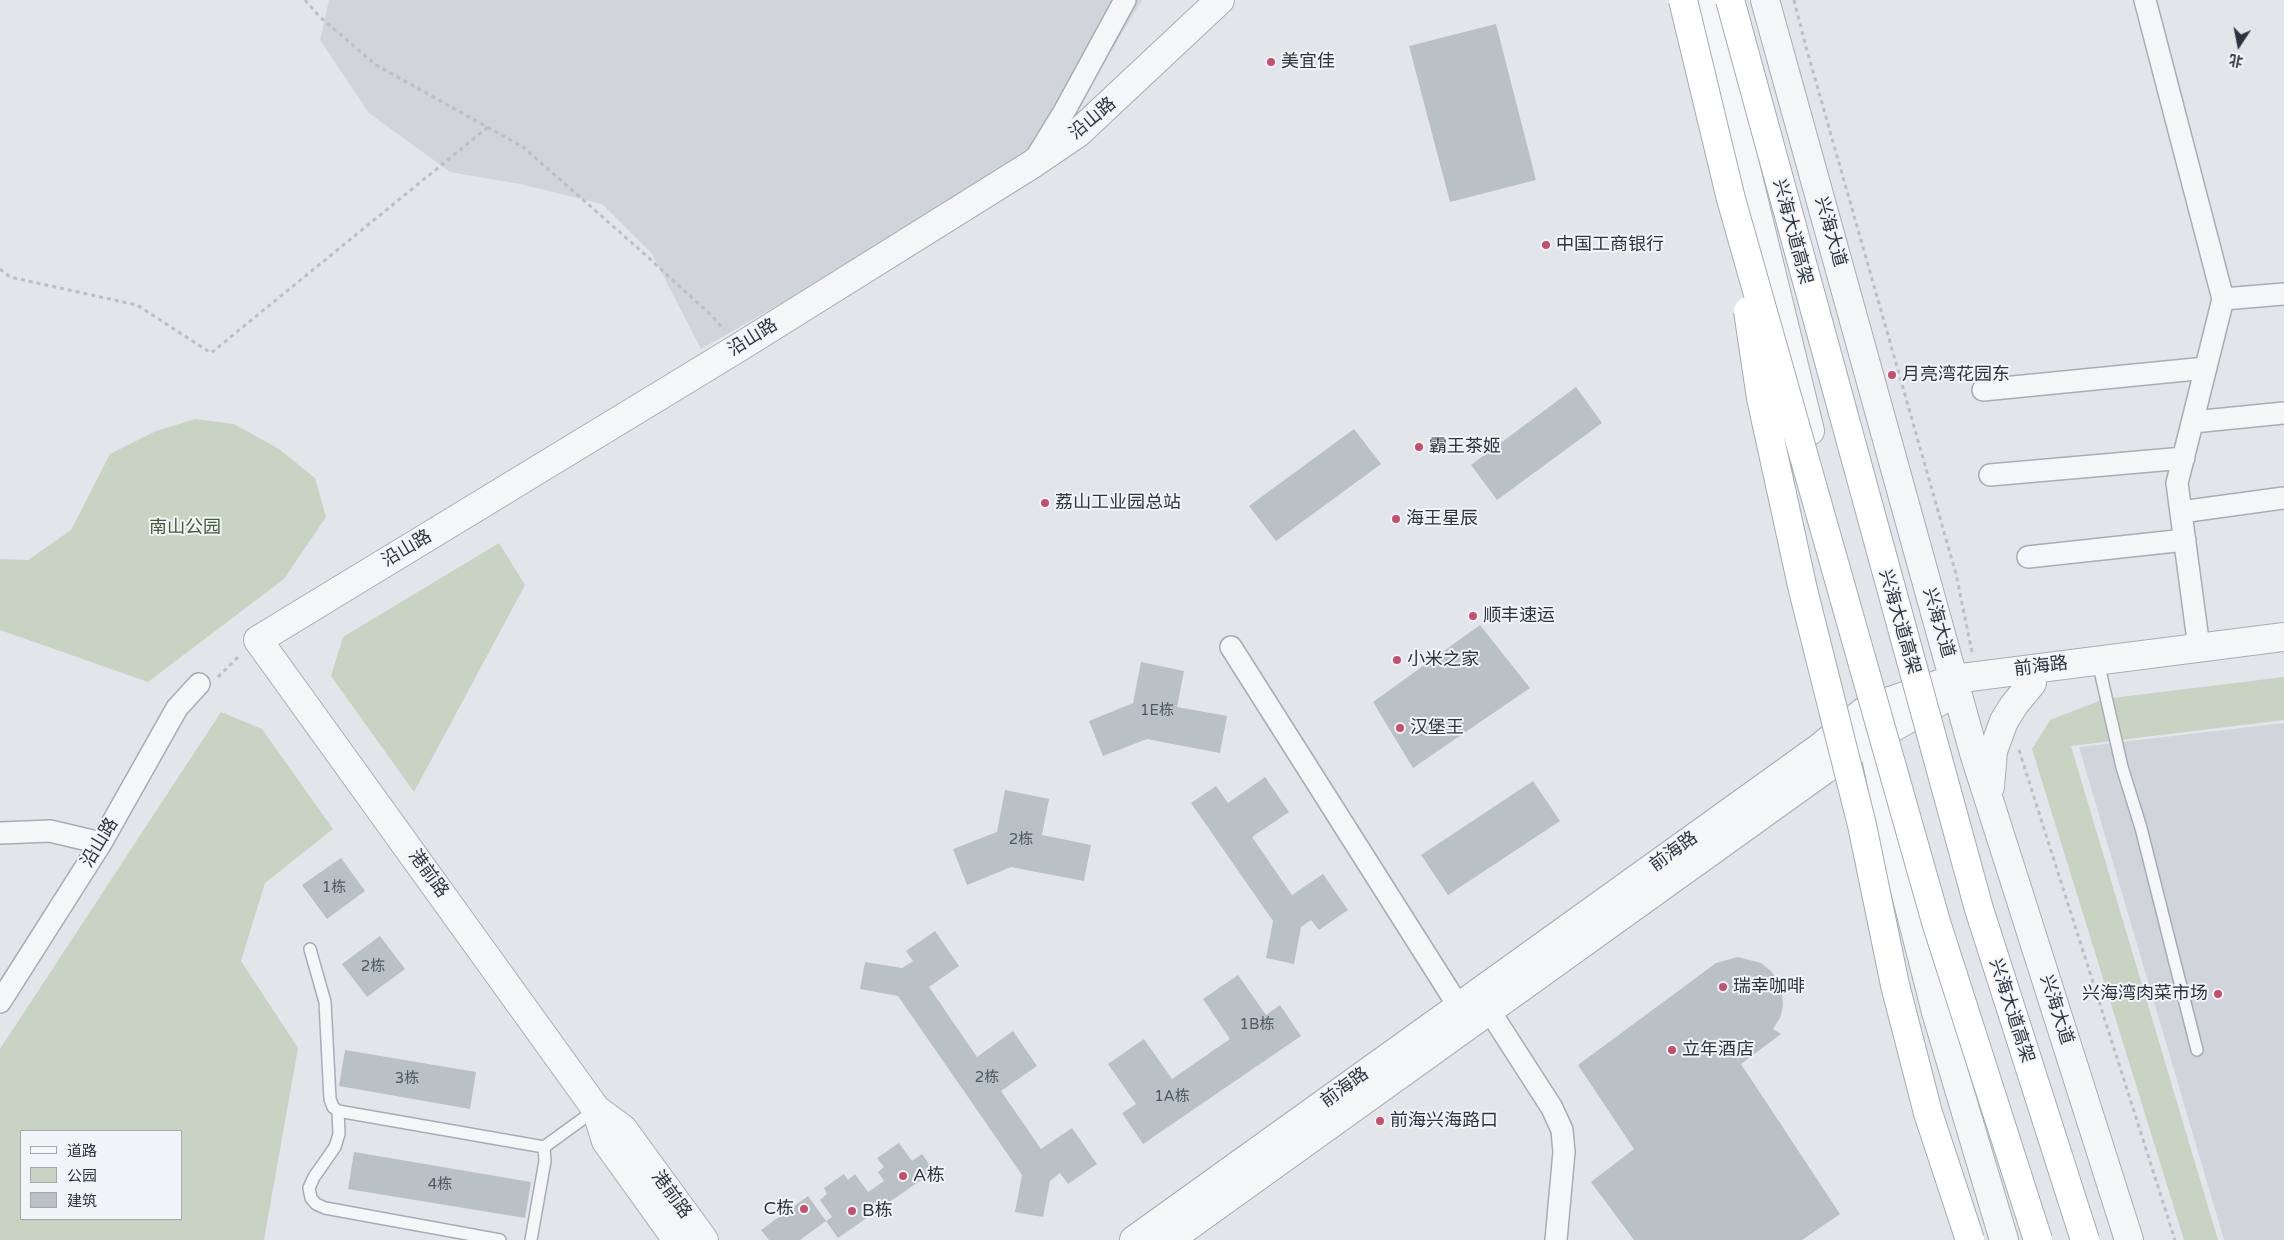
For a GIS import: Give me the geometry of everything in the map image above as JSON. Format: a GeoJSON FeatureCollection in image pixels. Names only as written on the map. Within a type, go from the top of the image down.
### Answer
{"type":"FeatureCollection","features":[{"type":"Feature","properties":{"kind":"main road"},"geometry":{"type":"LineString","coordinates":[[1683,0],[1730,199],[1936,922],[2038,1240]]}},
{"type":"Feature","properties":{"kind":"main road","name":"兴海大道高架"},"geometry":{"type":"LineString","coordinates":[[1730,0],[1979,909],[2085,1240]]}},
{"type":"Feature","properties":{"kind":"main road"},"geometry":{"type":"LineString","coordinates":[[1730,199],[1760,398],[1801,580],[1862,825],[1891,966],[1928,1113],[1970,1240]]}},
{"type":"Feature","properties":{"kind":"street"},"geometry":{"type":"LineString","coordinates":[[1031,165],[1064,112],[1125,0]]}},
{"type":"Feature","properties":{"kind":"street","name":"沿山路"},"geometry":{"type":"LineString","coordinates":[[258,640],[738,348],[1031,165],[1078,133],[1220,0]]}},
{"type":"Feature","properties":{"kind":"street"},"geometry":{"type":"LineString","coordinates":[[1705,0],[1814,450],[1898,863],[1936,1012],[2004,1240]]}},
{"type":"Feature","properties":{"kind":"street","name":"兴海大道"},"geometry":{"type":"LineString","coordinates":[[1765,0],[1956,686],[1990,801],[2129,1240]]}},
{"type":"Feature","properties":{"kind":"street"},"geometry":{"type":"LineString","coordinates":[[2145,0],[2223,299],[2177,483],[2199,648]]}},
{"type":"Feature","properties":{"kind":"street"},"geometry":{"type":"LineString","coordinates":[[2223,299],[2284,294]]}},
{"type":"Feature","properties":{"kind":"street"},"geometry":{"type":"LineString","coordinates":[[1983,390],[2206,368]]}},
{"type":"Feature","properties":{"kind":"street"},"geometry":{"type":"LineString","coordinates":[[2193,422],[2284,413]]}},
{"type":"Feature","properties":{"kind":"street"},"geometry":{"type":"LineString","coordinates":[[1990,475],[2184,458]]}},
{"type":"Feature","properties":{"kind":"street"},"geometry":{"type":"LineString","coordinates":[[2181,512],[2284,498]]}},
{"type":"Feature","properties":{"kind":"street"},"geometry":{"type":"LineString","coordinates":[[2028,557],[2185,540]]}},
{"type":"Feature","properties":{"kind":"street","name":"前海路"},"geometry":{"type":"LineString","coordinates":[[1134,1240],[1818,748],[1867,709],[1956,686],[2199,648],[2284,637]]}},
{"type":"Feature","properties":{"kind":"street","name":"港前路"},"geometry":{"type":"LineString","coordinates":[[258,640],[596,1109],[623,1129],[704,1240]]}},
{"type":"Feature","properties":{"kind":"street"},"geometry":{"type":"LineString","coordinates":[[1231,647],[1459,1007]]}},
{"type":"Feature","properties":{"kind":"street","name":"前海路"},"geometry":{"type":"LineString","coordinates":[[1169,1240],[1824,770],[1872,739],[1940,700],[1956,686],[2032,684],[2284,653]]}},
{"type":"Feature","properties":{"kind":"street","name":"沿山路"},"geometry":{"type":"LineString","coordinates":[[0,1002],[101,843],[177,708],[207,681]]}},
{"type":"Feature","properties":{"kind":"street"},"geometry":{"type":"LineString","coordinates":[[1990,801],[1992,761],[2000,732],[2014,705],[2032,684]]}},
{"type":"Feature","properties":{"kind":"street"},"geometry":{"type":"LineString","coordinates":[[0,833],[50,831],[101,843]]}},
{"type":"Feature","properties":{"kind":"street"},"geometry":{"type":"LineString","coordinates":[[1489,1010],[1552,1108],[1562,1130],[1564,1152],[1556,1240]]}},
{"type":"Feature","properties":{"kind":"street","name":"港前路"},"geometry":{"type":"LineString","coordinates":[[596,1109],[606,1141],[676,1240]]}},
{"type":"Feature","properties":{"kind":"lane"},"geometry":{"type":"LineString","coordinates":[[2100,675],[2122,767],[2140,828],[2197,1050]]}},
{"type":"Feature","properties":{"kind":"lane"},"geometry":{"type":"LineString","coordinates":[[310,949],[325,1002],[330,1099],[338,1111],[339,1134],[335,1147],[314,1177],[309,1188],[311,1198],[316,1204],[325,1208],[500,1240]]}},
{"type":"Feature","properties":{"kind":"lane"},"geometry":{"type":"LineString","coordinates":[[338,1111],[544,1147],[596,1109]]}},
{"type":"Feature","properties":{"kind":"lane"},"geometry":{"type":"LineString","coordinates":[[531,1240],[545,1161],[544,1147]]}},
{"type":"Feature","properties":{"kind":"path"},"geometry":{"type":"LineString","coordinates":[[305,0],[320,17],[376,65],[523,147],[713,317],[738,348]]}},
{"type":"Feature","properties":{"kind":"path"},"geometry":{"type":"LineString","coordinates":[[1794,0],[1953,564],[1972,649]]}},
{"type":"Feature","properties":{"kind":"path"},"geometry":{"type":"LineString","coordinates":[[0,269],[10,278],[137,305],[210,353],[488,127]]}},
{"type":"Feature","properties":{"kind":"path"},"geometry":{"type":"LineString","coordinates":[[207,681],[258,640]]}},
{"type":"Feature","properties":{"kind":"path"},"geometry":{"type":"LineString","coordinates":[[2018,747],[2175,1240]]}},
{"type":"Feature","properties":{"kind":"shaded area"},"geometry":{"type":"Polygon","coordinates":[[[329,0],[1142,0],[1089,88],[1056,133],[876,249],[701,349],[652,254],[602,204],[520,184],[450,172],[369,113],[320,40],[329,0]]]}},
{"type":"Feature","properties":{"kind":"shaded area","name":"兴海湾肉菜市场"},"geometry":{"type":"Polygon","coordinates":[[[2284,723],[2284,1240],[2224,1240],[2079,747],[2284,723]]]}},
{"type":"Feature","properties":{"kind":"green space","name":"南山公园"},"geometry":{"type":"Polygon","coordinates":[[[195,419],[234,424],[279,449],[315,478],[326,517],[284,579],[148,682],[0,630],[0,559],[28,560],[71,530],[110,454],[156,431],[195,419]]]}},
{"type":"Feature","properties":{"kind":"green space"},"geometry":{"type":"Polygon","coordinates":[[[499,543],[525,585],[414,792],[331,676],[343,637],[499,543]]]}},
{"type":"Feature","properties":{"kind":"green space"},"geometry":{"type":"Polygon","coordinates":[[[2284,677],[2284,720],[2071,746],[2218,1240],[2184,1240],[2032,749],[2050,720],[2104,699],[2284,677]]]}},
{"type":"Feature","properties":{"kind":"green space"},"geometry":{"type":"Polygon","coordinates":[[[221,712],[262,729],[333,829],[265,883],[241,961],[298,1048],[264,1240],[0,1240],[0,1049],[221,712]]]}},
{"type":"Feature","properties":{"kind":"building"},"geometry":{"type":"Polygon","coordinates":[[[1496,24],[1536,180],[1450,202],[1409,46],[1496,24]]]}},
{"type":"Feature","properties":{"kind":"building"},"geometry":{"type":"Polygon","coordinates":[[[1576,387],[1602,423],[1497,500],[1471,465],[1576,387]]]}},
{"type":"Feature","properties":{"kind":"building"},"geometry":{"type":"Polygon","coordinates":[[[1354,429],[1381,464],[1276,541],[1249,506],[1354,429]]]}},
{"type":"Feature","properties":{"kind":"building"},"geometry":{"type":"Polygon","coordinates":[[[1480,625],[1530,688],[1413,768],[1373,702],[1480,625]]]}},
{"type":"Feature","properties":{"kind":"building"},"geometry":{"type":"Polygon","coordinates":[[[1141,662],[1184,671],[1177,707],[1227,716],[1220,753],[1147,739],[1103,756],[1089,721],[1133,703],[1141,662]]]}},
{"type":"Feature","properties":{"kind":"building"},"geometry":{"type":"Polygon","coordinates":[[[1265,777],[1289,812],[1252,837],[1292,895],[1323,874],[1348,910],[1319,930],[1311,920],[1301,927],[1294,964],[1266,958],[1273,921],[1191,803],[1216,786],[1228,803],[1265,777]]]}},
{"type":"Feature","properties":{"kind":"building"},"geometry":{"type":"Polygon","coordinates":[[[1533,781],[1560,821],[1448,895],[1421,855],[1533,781]]]}},
{"type":"Feature","properties":{"kind":"building"},"geometry":{"type":"Polygon","coordinates":[[[1005,790],[1049,799],[1042,835],[1091,845],[1084,881],[1011,867],[967,885],[953,849],[997,832],[1005,790]]]}},
{"type":"Feature","properties":{"kind":"building"},"geometry":{"type":"Polygon","coordinates":[[[341,858],[365,891],[327,919],[302,885],[341,858]]]}},
{"type":"Feature","properties":{"kind":"building"},"geometry":{"type":"Polygon","coordinates":[[[935,931],[959,966],[929,987],[977,1057],[1013,1031],[1037,1066],[1001,1091],[1041,1149],[1072,1128],[1097,1164],[1068,1184],[1060,1173],[1050,1181],[1043,1217],[1015,1212],[1022,1175],[898,996],[860,989],[865,962],[902,968],[913,961],[906,951],[935,931]]]}},
{"type":"Feature","properties":{"kind":"building"},"geometry":{"type":"Polygon","coordinates":[[[380,936],[405,969],[367,997],[342,964],[380,936]]]}},
{"type":"Feature","properties":{"kind":"building"},"geometry":{"type":"Polygon","coordinates":[[[1738,957],[1761,963],[1771,971],[1778,981],[1782,993],[1783,1006],[1780,1018],[1773,1029],[1781,1034],[1741,1064],[1840,1214],[1802,1240],[1634,1240],[1591,1182],[1634,1149],[1578,1065],[1716,963],[1738,957]]]}},
{"type":"Feature","properties":{"kind":"building"},"geometry":{"type":"Polygon","coordinates":[[[1238,975],[1266,1015],[1280,1005],[1301,1036],[1143,1144],[1122,1113],[1136,1104],[1108,1064],[1144,1039],[1172,1079],[1230,1039],[1203,999],[1238,975]]]}},
{"type":"Feature","properties":{"kind":"building"},"geometry":{"type":"Polygon","coordinates":[[[345,1050],[476,1072],[470,1109],[339,1086],[345,1050]]]}},
{"type":"Feature","properties":{"kind":"building"},"geometry":{"type":"Polygon","coordinates":[[[899,1143],[912,1161],[922,1154],[934,1171],[838,1238],[826,1221],[832,1217],[820,1200],[827,1194],[824,1188],[844,1174],[848,1180],[855,1174],[868,1192],[884,1181],[878,1172],[884,1167],[877,1158],[899,1143]]]}},
{"type":"Feature","properties":{"kind":"building"},"geometry":{"type":"Polygon","coordinates":[[[354,1152],[531,1182],[525,1218],[348,1189],[354,1152]]]}},
{"type":"Feature","properties":{"kind":"building","name":"C栋"},"geometry":{"type":"Polygon","coordinates":[[[808,1196],[826,1221],[800,1240],[769,1240],[761,1230],[808,1196]]]}},
{"type":"Feature","properties":{"kind":"place","name":"美宜佳"},"geometry":{"type":"Point","coordinates":[1271,62]}},
{"type":"Feature","properties":{"kind":"place","name":"中国工商银行"},"geometry":{"type":"Point","coordinates":[1546,245]}},
{"type":"Feature","properties":{"kind":"place","name":"月亮湾花园东"},"geometry":{"type":"Point","coordinates":[1892,375]}},
{"type":"Feature","properties":{"kind":"place","name":"霸王茶姬"},"geometry":{"type":"Point","coordinates":[1419,447]}},
{"type":"Feature","properties":{"kind":"place","name":"荔山工业园总站"},"geometry":{"type":"Point","coordinates":[1045,503]}},
{"type":"Feature","properties":{"kind":"place","name":"海王星辰"},"geometry":{"type":"Point","coordinates":[1396,519]}},
{"type":"Feature","properties":{"kind":"place","name":"顺丰速运"},"geometry":{"type":"Point","coordinates":[1473,616]}},
{"type":"Feature","properties":{"kind":"place","name":"小米之家"},"geometry":{"type":"Point","coordinates":[1397,660]}},
{"type":"Feature","properties":{"kind":"place","name":"汉堡王"},"geometry":{"type":"Point","coordinates":[1400,728]}},
{"type":"Feature","properties":{"kind":"place","name":"瑞幸咖啡"},"geometry":{"type":"Point","coordinates":[1723,987]}},
{"type":"Feature","properties":{"kind":"place","name":"兴海湾肉菜市场"},"geometry":{"type":"Point","coordinates":[2218,994]}},
{"type":"Feature","properties":{"kind":"place","name":"立年酒店"},"geometry":{"type":"Point","coordinates":[1672,1050]}},
{"type":"Feature","properties":{"kind":"place","name":"前海兴海路口"},"geometry":{"type":"Point","coordinates":[1380,1121]}},
{"type":"Feature","properties":{"kind":"place","name":"A栋"},"geometry":{"type":"Point","coordinates":[903,1176]}},
{"type":"Feature","properties":{"kind":"place","name":"C栋"},"geometry":{"type":"Point","coordinates":[804,1209]}},
{"type":"Feature","properties":{"kind":"place","name":"B栋"},"geometry":{"type":"Point","coordinates":[852,1211]}}]}
